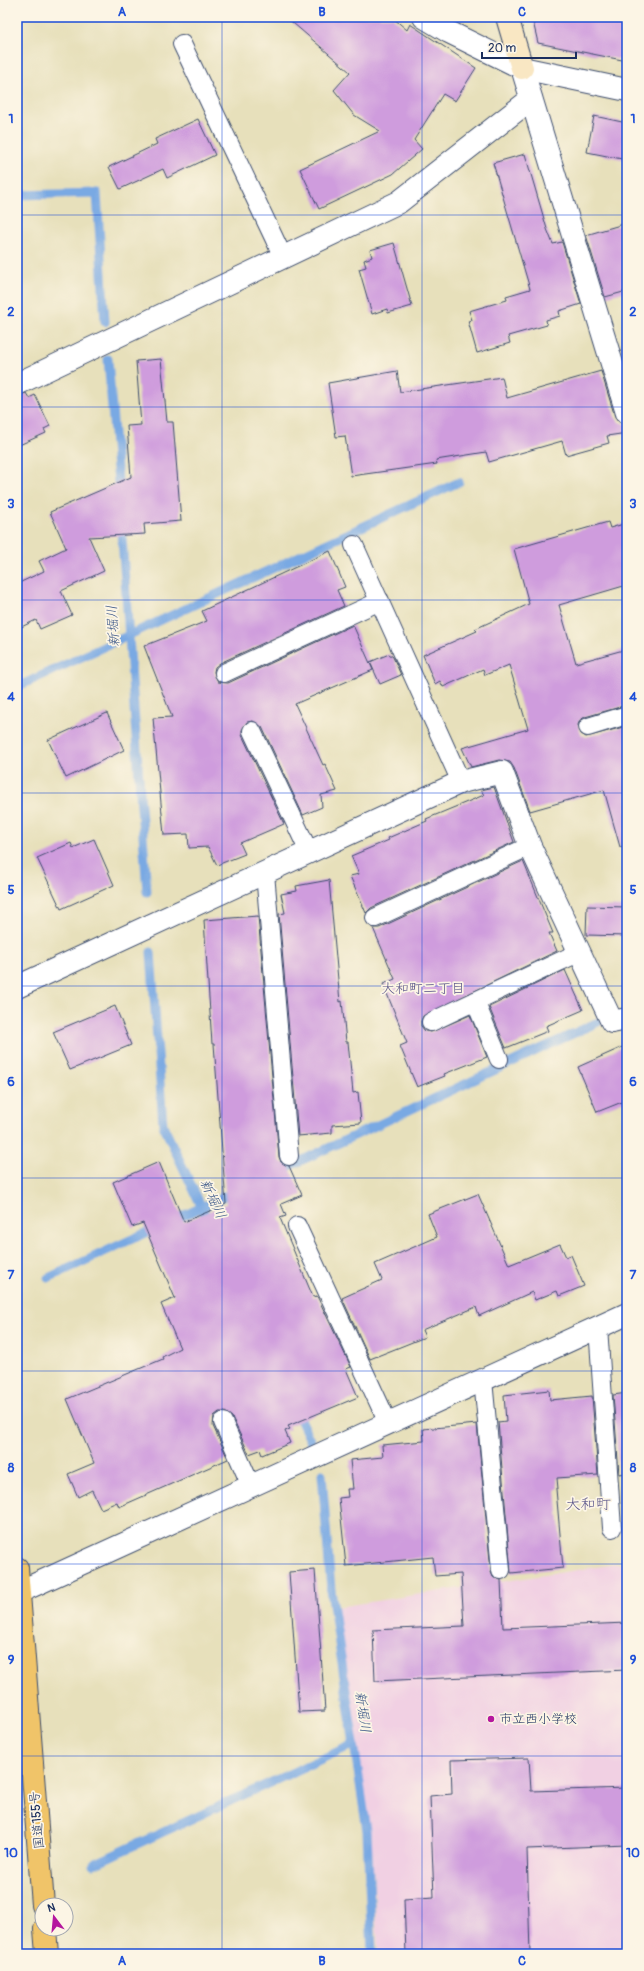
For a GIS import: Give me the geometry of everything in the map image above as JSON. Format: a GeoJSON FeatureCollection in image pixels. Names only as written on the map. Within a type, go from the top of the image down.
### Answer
{"type":"FeatureCollection","features":[{"type":"Feature","properties":{"kind":"highway","name":"国道155号"},"geometry":{"type":"LineString","coordinates":[[17,1568],[18,1598],[43,1897]]}},
{"type":"Feature","properties":{"kind":"highway"},"geometry":{"type":"LineString","coordinates":[[46,1937],[47,1954]]}},
{"type":"Feature","properties":{"kind":"street"},"geometry":{"type":"LineString","coordinates":[[424,17],[448,32],[522,68],[627,90]]}},
{"type":"Feature","properties":{"kind":"street"},"geometry":{"type":"LineString","coordinates":[[507,17],[627,413]]}},
{"type":"Feature","properties":{"kind":"street"},"geometry":{"type":"LineString","coordinates":[[17,384],[398,202],[531,99]]}},
{"type":"Feature","properties":{"kind":"street"},"geometry":{"type":"LineString","coordinates":[[17,987],[462,782],[502,772],[530,846],[612,1022],[627,1019]]}},
{"type":"Feature","properties":{"kind":"street"},"geometry":{"type":"LineString","coordinates":[[18,1598],[251,1486],[627,1314]]}},
{"type":"Feature","properties":{"kind":"lane"},"geometry":{"type":"LineString","coordinates":[[182,44],[283,257]]}},
{"type":"Feature","properties":{"kind":"lane"},"geometry":{"type":"LineString","coordinates":[[354,545],[462,782]]}},
{"type":"Feature","properties":{"kind":"lane"},"geometry":{"type":"LineString","coordinates":[[224,673],[380,601]]}},
{"type":"Feature","properties":{"kind":"lane"},"geometry":{"type":"LineString","coordinates":[[588,727],[627,715]]}},
{"type":"Feature","properties":{"kind":"lane"},"geometry":{"type":"LineString","coordinates":[[252,731],[309,852]]}},
{"type":"Feature","properties":{"kind":"lane"},"geometry":{"type":"LineString","coordinates":[[375,918],[530,846]]}},
{"type":"Feature","properties":{"kind":"lane"},"geometry":{"type":"LineString","coordinates":[[265,873],[289,1156]]}},
{"type":"Feature","properties":{"kind":"lane"},"geometry":{"type":"LineString","coordinates":[[431,1022],[580,952]]}},
{"type":"Feature","properties":{"kind":"lane"},"geometry":{"type":"LineString","coordinates":[[475,1002],[499,1059]]}},
{"type":"Feature","properties":{"kind":"lane"},"geometry":{"type":"LineString","coordinates":[[296,1226],[388,1423]]}},
{"type":"Feature","properties":{"kind":"lane"},"geometry":{"type":"LineString","coordinates":[[598,1327],[612,1528]]}},
{"type":"Feature","properties":{"kind":"lane"},"geometry":{"type":"LineString","coordinates":[[483,1380],[501,1570]]}},
{"type":"Feature","properties":{"kind":"lane"},"geometry":{"type":"LineString","coordinates":[[223,1422],[251,1486]]}},
{"type":"Feature","properties":{"kind":"shaded area","name":"市立西小学校"},"geometry":{"type":"Polygon","coordinates":[[[616,1564],[627,1564],[627,1954],[378,1954],[371,1831],[337,1607],[616,1564]]]}},
{"type":"Feature","properties":{"kind":"building"},"geometry":{"type":"Polygon","coordinates":[[[286,17],[392,17],[407,30],[410,24],[476,68],[455,101],[443,94],[414,140],[422,149],[393,174],[319,209],[300,169],[380,131],[354,115],[334,90],[350,72],[286,17]]]}},
{"type":"Feature","properties":{"kind":"building"},"geometry":{"type":"Polygon","coordinates":[[[532,17],[627,17],[627,61],[538,43],[532,17]]]}},
{"type":"Feature","properties":{"kind":"building"},"geometry":{"type":"Polygon","coordinates":[[[594,116],[627,123],[627,160],[587,152],[594,116]]]}},
{"type":"Feature","properties":{"kind":"building"},"geometry":{"type":"Polygon","coordinates":[[[198,119],[215,155],[167,178],[163,169],[120,189],[109,167],[157,144],[155,139],[198,119]]]}},
{"type":"Feature","properties":{"kind":"building"},"geometry":{"type":"Polygon","coordinates":[[[525,154],[547,229],[553,244],[562,242],[581,304],[559,311],[560,316],[546,320],[547,325],[508,336],[510,343],[477,353],[468,321],[472,320],[469,311],[507,300],[506,296],[530,289],[493,163],[525,154]]]}},
{"type":"Feature","properties":{"kind":"building"},"geometry":{"type":"Polygon","coordinates":[[[627,223],[627,291],[605,297],[586,235],[627,223]]]}},
{"type":"Feature","properties":{"kind":"building"},"geometry":{"type":"Polygon","coordinates":[[[394,243],[412,306],[388,313],[387,309],[372,314],[359,269],[366,267],[364,260],[372,257],[370,250],[394,243]]]}},
{"type":"Feature","properties":{"kind":"building"},"geometry":{"type":"Polygon","coordinates":[[[161,359],[167,422],[173,422],[181,521],[144,524],[145,534],[89,537],[104,571],[61,591],[72,615],[40,629],[36,620],[17,629],[17,584],[44,571],[39,561],[66,548],[50,512],[131,477],[127,426],[141,425],[136,361],[161,359]]]}},
{"type":"Feature","properties":{"kind":"building"},"geometry":{"type":"Polygon","coordinates":[[[397,371],[400,392],[502,377],[507,398],[601,371],[615,417],[619,422],[627,425],[627,433],[607,436],[609,443],[566,455],[562,441],[489,462],[486,452],[436,460],[437,464],[351,476],[345,436],[336,437],[328,383],[397,371]]]}},
{"type":"Feature","properties":{"kind":"building"},"geometry":{"type":"Polygon","coordinates":[[[26,393],[29,398],[35,395],[50,426],[44,429],[46,433],[17,446],[17,396],[26,393]]]}},
{"type":"Feature","properties":{"kind":"building"},"geometry":{"type":"Polygon","coordinates":[[[608,522],[610,528],[627,523],[627,585],[559,605],[576,663],[627,649],[627,705],[585,717],[580,720],[578,725],[581,734],[586,737],[627,726],[627,846],[620,847],[604,790],[530,811],[514,768],[510,762],[499,760],[471,767],[462,748],[528,729],[509,665],[485,675],[483,669],[443,687],[440,681],[435,684],[423,655],[477,631],[475,629],[529,604],[514,549],[608,522]]]}},
{"type":"Feature","properties":{"kind":"building"},"geometry":{"type":"Polygon","coordinates":[[[330,551],[345,587],[337,590],[344,606],[220,663],[215,667],[214,672],[218,682],[228,683],[353,625],[373,670],[295,704],[323,765],[325,764],[337,791],[321,795],[322,807],[303,815],[262,727],[253,721],[247,722],[242,730],[242,735],[284,824],[240,843],[245,854],[217,865],[208,847],[189,848],[188,834],[164,835],[153,718],[172,717],[144,646],[207,621],[202,611],[330,551]]]}},
{"type":"Feature","properties":{"kind":"building"},"geometry":{"type":"Polygon","coordinates":[[[389,654],[393,657],[401,675],[380,684],[370,662],[389,654]]]}},
{"type":"Feature","properties":{"kind":"building"},"geometry":{"type":"Polygon","coordinates":[[[107,713],[124,750],[66,778],[48,740],[107,713]]]}},
{"type":"Feature","properties":{"kind":"building"},"geometry":{"type":"Polygon","coordinates":[[[494,787],[514,842],[371,908],[366,913],[350,876],[359,874],[351,856],[389,840],[388,838],[427,821],[426,819],[484,795],[481,790],[494,787]]]}},
{"type":"Feature","properties":{"kind":"building"},"geometry":{"type":"Polygon","coordinates":[[[94,839],[114,885],[61,909],[37,858],[71,843],[73,848],[94,839]]]}},
{"type":"Feature","properties":{"kind":"building"},"geometry":{"type":"Polygon","coordinates":[[[523,861],[553,933],[549,933],[557,951],[423,1016],[421,1026],[425,1031],[431,1032],[470,1015],[487,1057],[444,1074],[445,1076],[417,1087],[400,1046],[407,1043],[383,984],[395,979],[373,928],[379,928],[523,861]]]}},
{"type":"Feature","properties":{"kind":"building"},"geometry":{"type":"Polygon","coordinates":[[[329,880],[340,1002],[342,1001],[346,1042],[348,1042],[353,1093],[358,1092],[361,1123],[332,1125],[332,1133],[298,1136],[279,914],[285,913],[281,894],[297,891],[296,886],[329,880]]]}},
{"type":"Feature","properties":{"kind":"building"},"geometry":{"type":"Polygon","coordinates":[[[587,906],[627,907],[627,936],[586,935],[587,906]]]}},
{"type":"Feature","properties":{"kind":"building"},"geometry":{"type":"Polygon","coordinates":[[[258,916],[279,1157],[281,1162],[289,1166],[302,1195],[281,1204],[286,1216],[280,1218],[313,1297],[317,1296],[351,1367],[346,1369],[358,1397],[288,1426],[290,1429],[285,1431],[290,1443],[262,1455],[260,1450],[249,1454],[232,1417],[225,1412],[219,1412],[214,1416],[213,1426],[228,1459],[119,1507],[117,1502],[101,1509],[92,1490],[78,1497],[68,1474],[94,1463],[67,1399],[163,1359],[162,1357],[180,1348],[161,1304],[175,1298],[143,1223],[132,1227],[113,1182],[159,1162],[184,1222],[226,1204],[214,1044],[212,1044],[204,920],[258,916]]]}},
{"type":"Feature","properties":{"kind":"building"},"geometry":{"type":"Polygon","coordinates":[[[565,970],[583,1010],[546,1026],[548,1031],[506,1048],[489,1007],[565,970]]]}},
{"type":"Feature","properties":{"kind":"building"},"geometry":{"type":"Polygon","coordinates":[[[115,1006],[131,1045],[70,1070],[53,1032],[115,1006]]]}},
{"type":"Feature","properties":{"kind":"building"},"geometry":{"type":"Polygon","coordinates":[[[627,1045],[627,1100],[597,1112],[578,1067],[627,1045]]]}},
{"type":"Feature","properties":{"kind":"building"},"geometry":{"type":"Polygon","coordinates":[[[478,1194],[509,1265],[560,1244],[566,1257],[571,1255],[584,1286],[559,1296],[557,1291],[535,1300],[532,1292],[479,1316],[476,1307],[422,1330],[425,1337],[370,1359],[342,1298],[382,1280],[375,1264],[437,1237],[428,1214],[478,1194]]]}},
{"type":"Feature","properties":{"kind":"building"},"geometry":{"type":"Polygon","coordinates":[[[549,1390],[550,1400],[592,1396],[598,1475],[557,1478],[558,1489],[556,1489],[563,1568],[511,1573],[498,1422],[506,1421],[504,1395],[549,1390]]]}},
{"type":"Feature","properties":{"kind":"building"},"geometry":{"type":"Polygon","coordinates":[[[627,1393],[627,1473],[619,1474],[613,1395],[627,1393]]]}},
{"type":"Feature","properties":{"kind":"building"},"geometry":{"type":"Polygon","coordinates":[[[477,1424],[491,1571],[493,1576],[501,1580],[503,1628],[627,1623],[627,1670],[375,1681],[373,1630],[464,1626],[461,1574],[435,1576],[433,1557],[346,1566],[339,1498],[348,1497],[347,1489],[353,1489],[350,1460],[383,1457],[382,1445],[424,1441],[423,1429],[477,1424]]]}},
{"type":"Feature","properties":{"kind":"building"},"geometry":{"type":"Polygon","coordinates":[[[315,1570],[325,1711],[299,1712],[289,1572],[315,1570]]]}},
{"type":"Feature","properties":{"kind":"building"},"geometry":{"type":"Polygon","coordinates":[[[529,1758],[531,1791],[627,1788],[627,1845],[527,1849],[530,1954],[406,1954],[404,1899],[434,1897],[430,1796],[452,1794],[451,1760],[529,1758]]]}},
{"type":"Feature","properties":{"kind":"waterway"},"geometry":{"type":"LineString","coordinates":[[17,195],[97,193],[105,322]]}},
{"type":"Feature","properties":{"kind":"waterway","name":"新堀川"},"geometry":{"type":"LineString","coordinates":[[108,359],[119,494]]}},
{"type":"Feature","properties":{"kind":"waterway"},"geometry":{"type":"LineString","coordinates":[[17,687],[459,482]]}},
{"type":"Feature","properties":{"kind":"waterway","name":"新堀川"},"geometry":{"type":"LineString","coordinates":[[121,524],[147,892]]}},
{"type":"Feature","properties":{"kind":"waterway","name":"新堀川"},"geometry":{"type":"LineString","coordinates":[[151,952],[163,1125],[204,1212]]}},
{"type":"Feature","properties":{"kind":"waterway"},"geometry":{"type":"LineString","coordinates":[[279,1171],[598,1022]]}},
{"type":"Feature","properties":{"kind":"waterway","name":"新堀川"},"geometry":{"type":"LineString","coordinates":[[172,1221],[236,1191]]}},
{"type":"Feature","properties":{"kind":"waterway"},"geometry":{"type":"LineString","coordinates":[[48,1278],[158,1227]]}},
{"type":"Feature","properties":{"kind":"waterway","name":"新堀川"},"geometry":{"type":"LineString","coordinates":[[296,1411],[311,1442]]}},
{"type":"Feature","properties":{"kind":"waterway","name":"新堀川"},"geometry":{"type":"LineString","coordinates":[[322,1474],[331,1590],[367,1831],[372,1954]]}},
{"type":"Feature","properties":{"kind":"waterway"},"geometry":{"type":"LineString","coordinates":[[94,1864],[354,1744]]}},
{"type":"Feature","properties":{"kind":"place","name":"市立西小学校"},"geometry":{"type":"Point","coordinates":[491,1719]}},
{"type":"Feature","properties":{"kind":"district","name":"大和町二丁目"},"geometry":{"type":"Point","coordinates":[423,988]}},
{"type":"Feature","properties":{"kind":"district","name":"大和町"},"geometry":{"type":"Point","coordinates":[588,1504]}}]}
